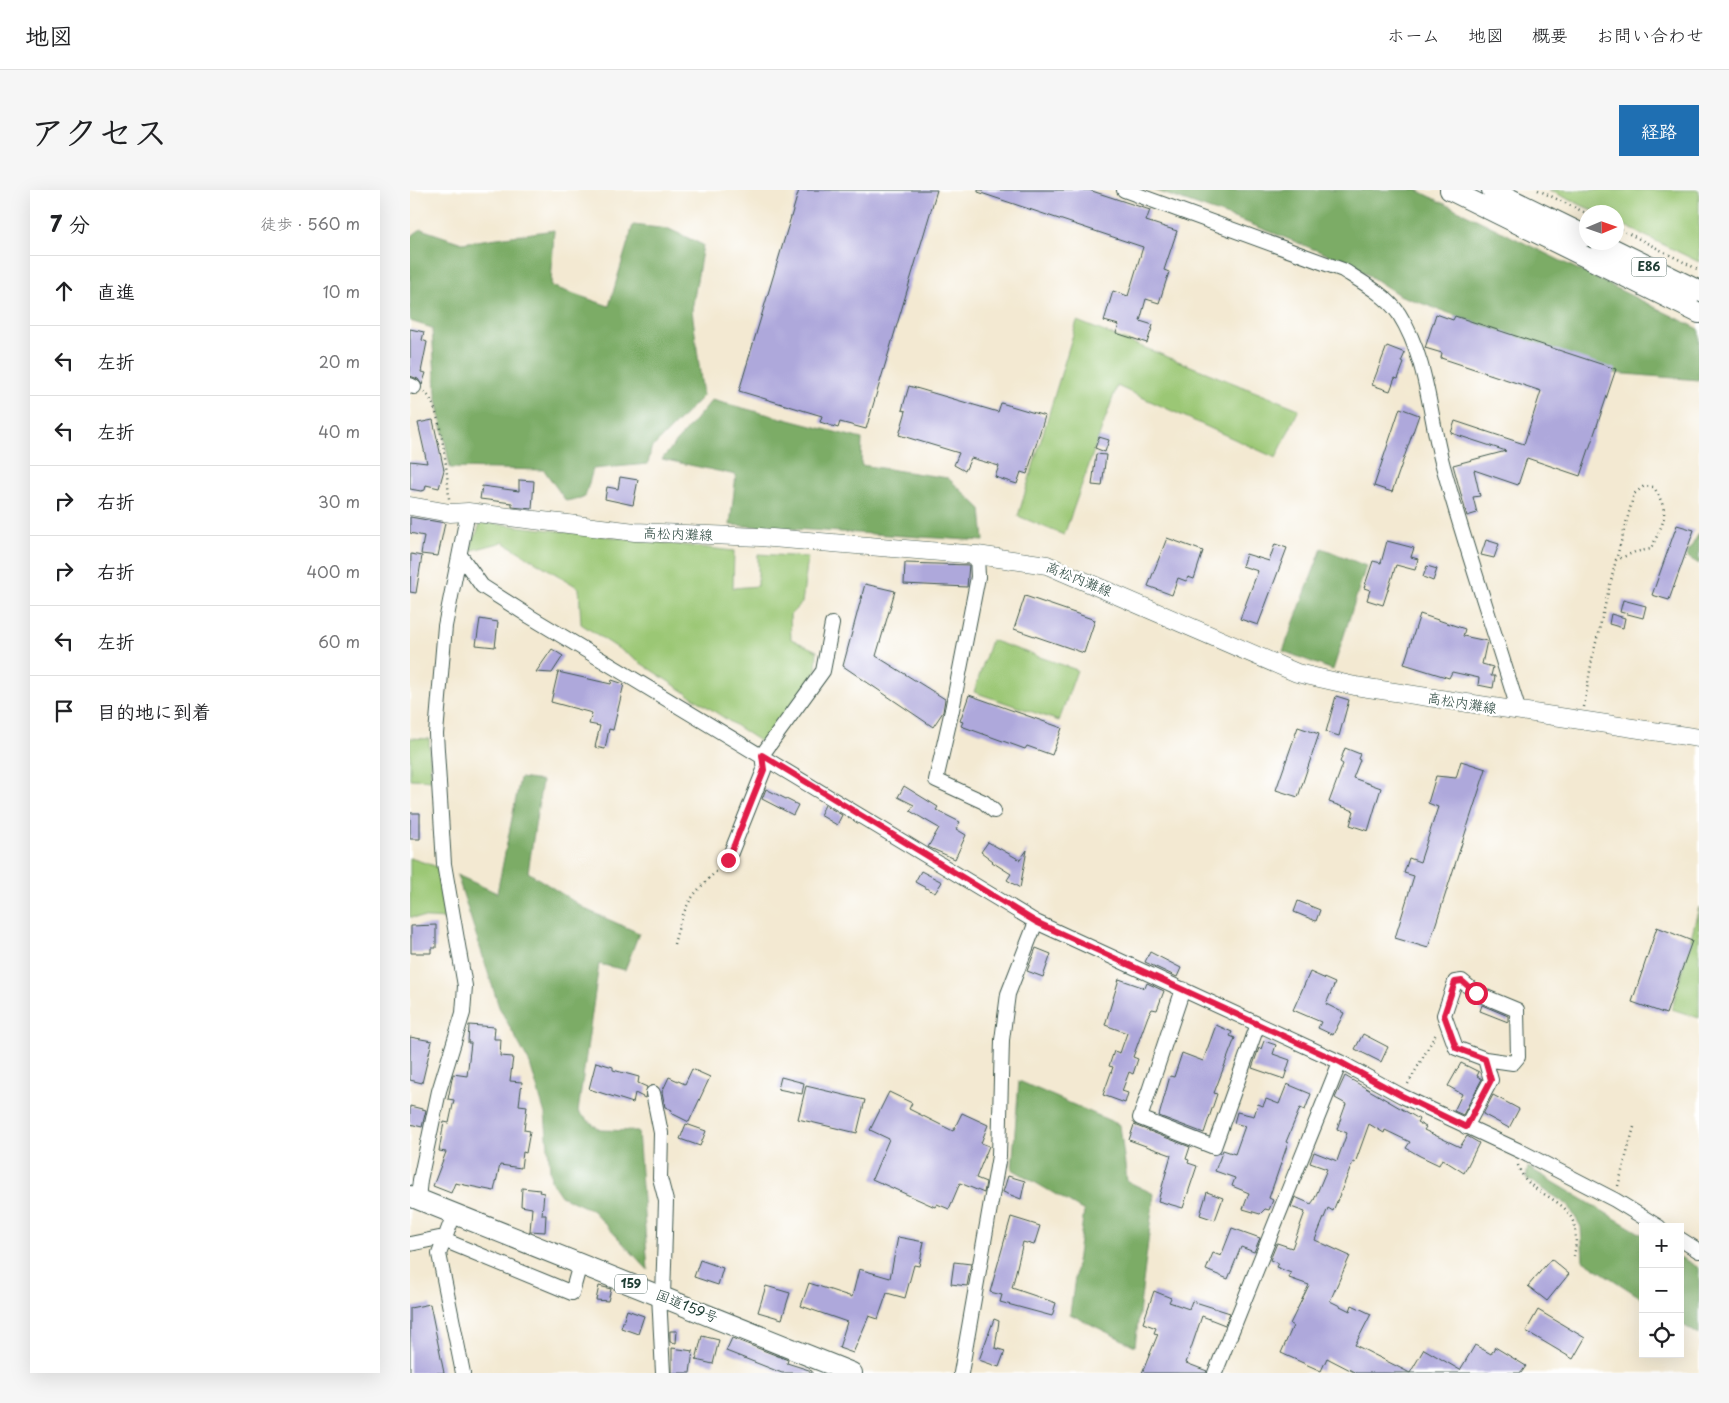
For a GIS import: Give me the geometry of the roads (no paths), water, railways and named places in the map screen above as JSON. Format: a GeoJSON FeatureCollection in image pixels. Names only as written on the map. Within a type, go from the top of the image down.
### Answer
{"type":"FeatureCollection","features":[{"type":"Feature","properties":{"kind":"highway","name":"E86"},"geometry":{"type":"LineString","coordinates":[[1450,190],[1699,313]]}},
{"type":"Feature","properties":{"kind":"highway"},"geometry":{"type":"LineString","coordinates":[[1492,190],[1579,233]]}},
{"type":"Feature","properties":{"kind":"highway","name":"E86"},"geometry":{"type":"LineString","coordinates":[[1616,250],[1699,291]]}},
{"type":"Feature","properties":{"kind":"highway","name":"国道159号"},"geometry":{"type":"LineString","coordinates":[[414,1198],[852,1373]]}},
{"type":"Feature","properties":{"kind":"main road","name":"高松内灘線"},"geometry":{"type":"LineString","coordinates":[[410,506],[450,513],[468,512],[635,532],[760,537],[977,556],[1047,565],[1297,673],[1354,686],[1699,738]]}},
{"type":"Feature","properties":{"kind":"street"},"geometry":{"type":"LineString","coordinates":[[1124,190],[1343,270],[1374,289],[1398,313],[1412,339],[1429,393],[1442,463],[1519,712]]}},
{"type":"Feature","properties":{"kind":"street"},"geometry":{"type":"LineString","coordinates":[[414,1198],[420,1180],[439,1091],[463,1013],[465,986],[444,864],[436,734],[445,626],[468,512]]}},
{"type":"Feature","properties":{"kind":"street"},"geometry":{"type":"LineString","coordinates":[[460,555],[482,586],[1036,922],[1340,1062],[1402,1096],[1522,1152],[1615,1200],[1652,1223]]}},
{"type":"Feature","properties":{"kind":"street"},"geometry":{"type":"LineString","coordinates":[[977,556],[978,577],[936,780],[984,802],[994,811]]}},
{"type":"Feature","properties":{"kind":"street"},"geometry":{"type":"LineString","coordinates":[[728,860],[764,770],[762,755],[823,671],[832,624]]}},
{"type":"Feature","properties":{"kind":"street"},"geometry":{"type":"LineString","coordinates":[[961,1373],[999,1156],[1002,1040],[1008,994],[1036,922]]}},
{"type":"Feature","properties":{"kind":"street"},"geometry":{"type":"LineString","coordinates":[[1462,981],[1476,993],[1517,1010],[1518,1057],[1513,1063],[1485,1059],[1456,1048],[1444,1015],[1455,982],[1462,981]]}},
{"type":"Feature","properties":{"kind":"street"},"geometry":{"type":"LineString","coordinates":[[1183,990],[1140,1118],[1214,1147],[1258,1024]]}},
{"type":"Feature","properties":{"kind":"street"},"geometry":{"type":"LineString","coordinates":[[1466,1127],[1491,1080],[1485,1059]]}},
{"type":"Feature","properties":{"kind":"street"},"geometry":{"type":"LineString","coordinates":[[1215,1373],[1340,1062]]}},
{"type":"Feature","properties":{"kind":"street"},"geometry":{"type":"LineString","coordinates":[[653,1093],[661,1133],[660,1178],[666,1201],[661,1296],[664,1373]]}},
{"type":"Feature","properties":{"kind":"street"},"geometry":{"type":"LineString","coordinates":[[454,1214],[439,1254],[463,1373]]}},
{"type":"Feature","properties":{"kind":"street"},"geometry":{"type":"LineString","coordinates":[[410,1244],[439,1238],[572,1293],[580,1264]]}},
{"type":"Feature","properties":{"kind":"street"},"geometry":{"type":"LineString","coordinates":[[1684,1242],[1699,1251]]}}]}
